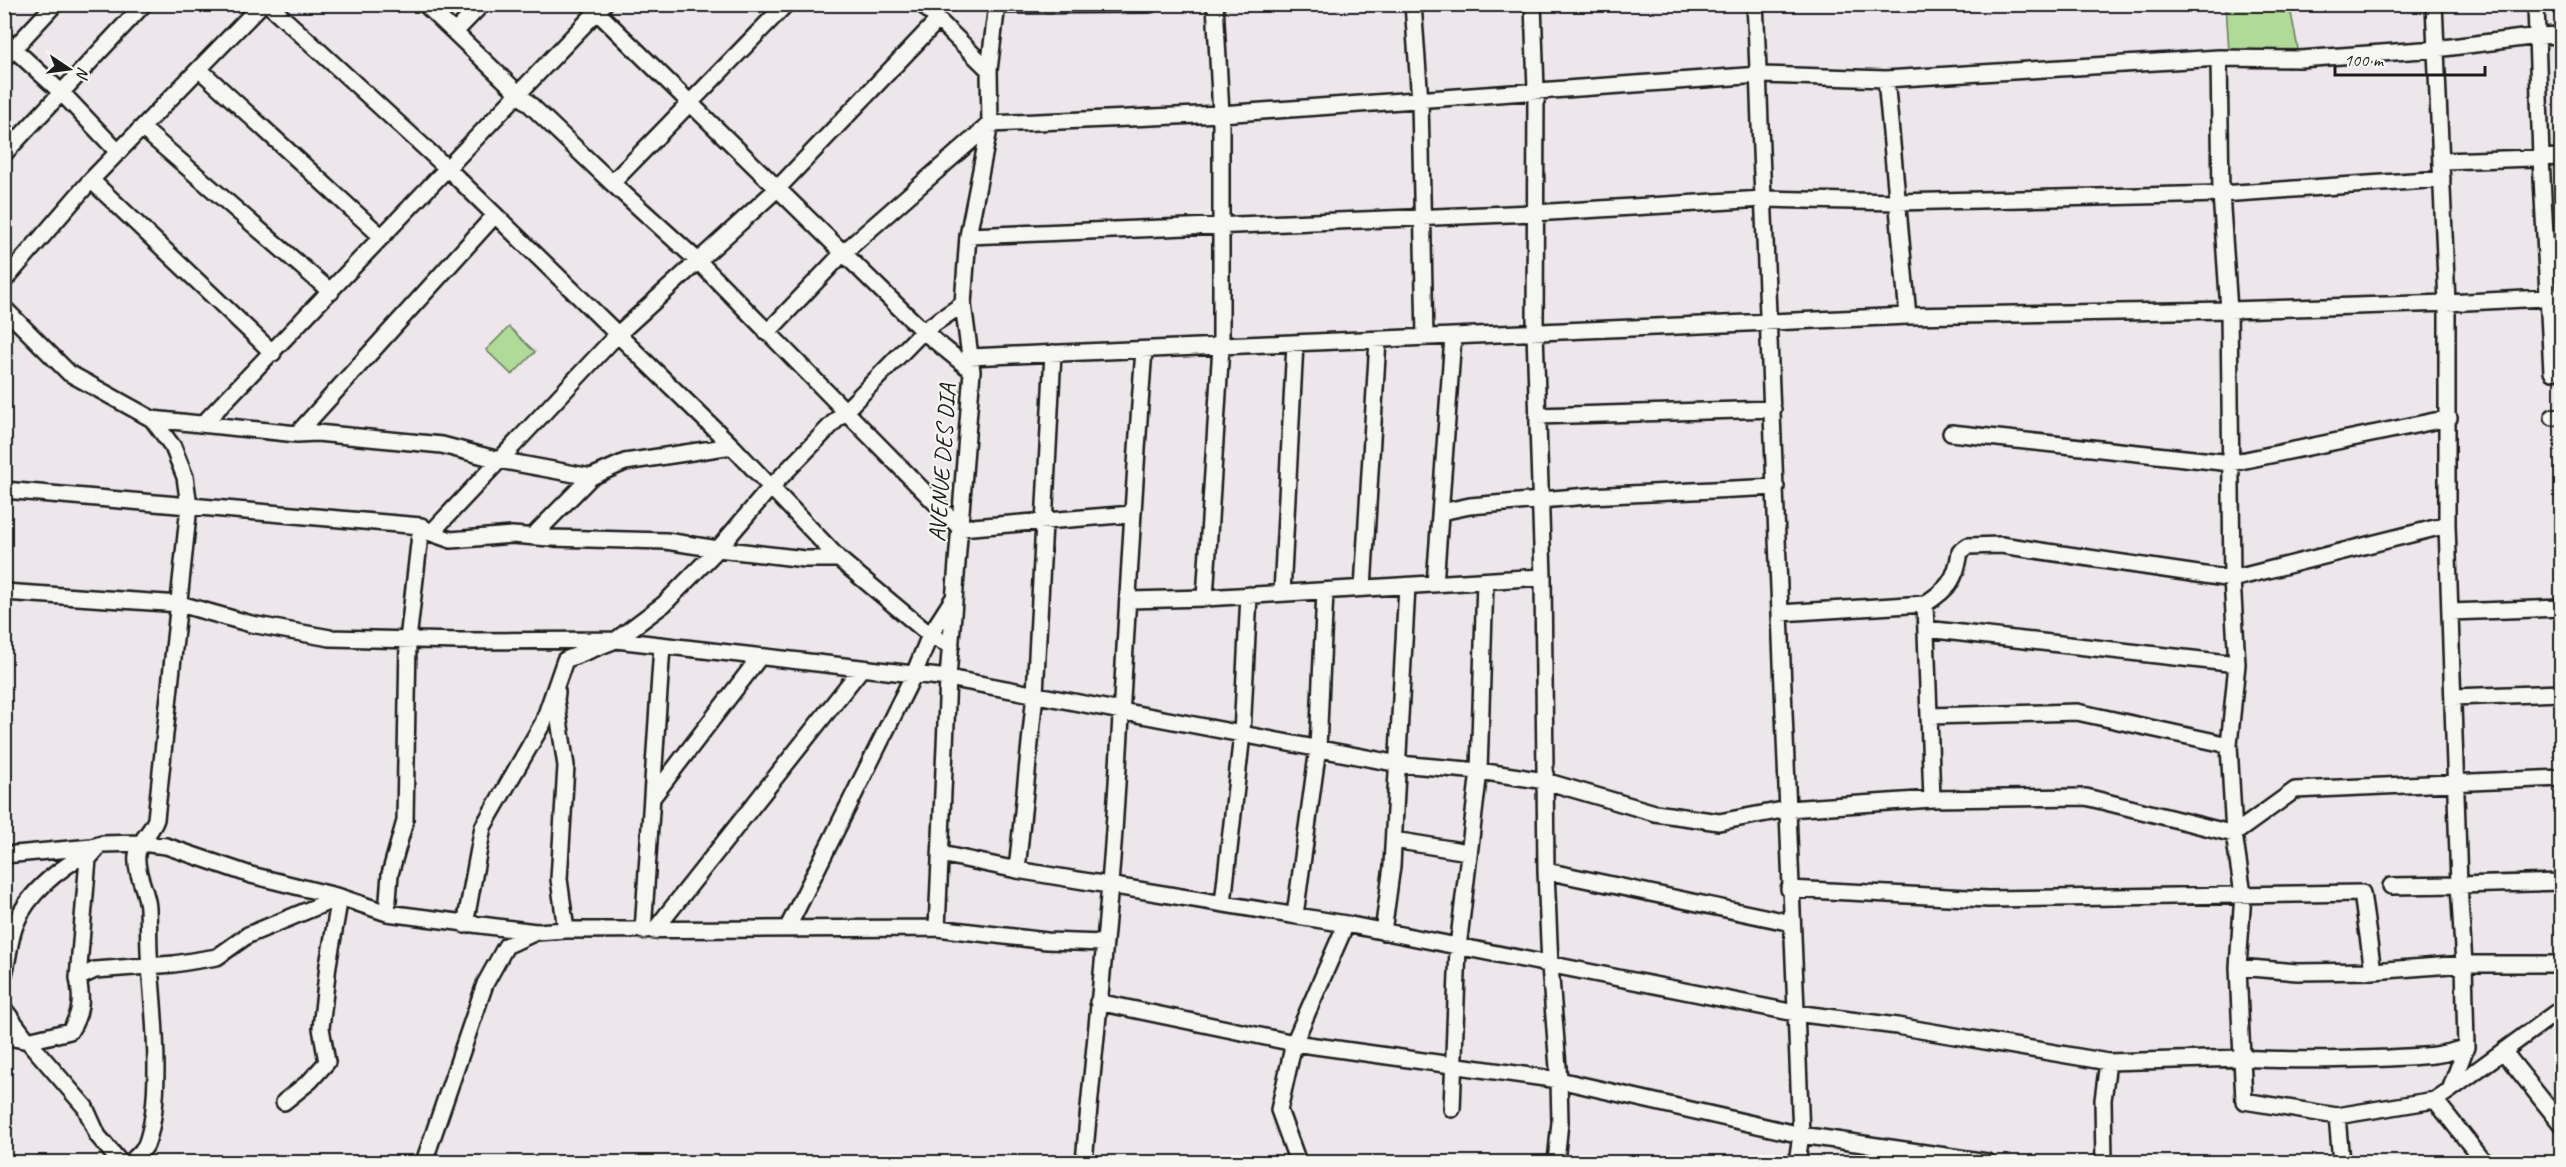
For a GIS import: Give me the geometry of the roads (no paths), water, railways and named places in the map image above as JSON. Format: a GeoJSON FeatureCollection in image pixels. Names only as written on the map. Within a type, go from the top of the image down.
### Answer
{"type":"FeatureCollection","features":[{"type":"Feature","properties":{"kind":"street"},"geometry":{"type":"LineString","coordinates":[[55,4],[8,49],[62,93],[118,152]]}},
{"type":"Feature","properties":{"kind":"street"},"geometry":{"type":"LineString","coordinates":[[4,154],[144,4]]}},
{"type":"Feature","properties":{"kind":"street"},"geometry":{"type":"LineString","coordinates":[[4,281],[91,180],[262,4]]}},
{"type":"Feature","properties":{"kind":"street"},"geometry":{"type":"LineString","coordinates":[[268,4],[447,168],[732,446],[839,559],[930,634],[951,646]]}},
{"type":"Feature","properties":{"kind":"street"},"geometry":{"type":"LineString","coordinates":[[424,4],[612,183],[699,262],[960,528],[1132,514]]}},
{"type":"Feature","properties":{"kind":"street"},"geometry":{"type":"LineString","coordinates":[[455,32],[482,4]]}},
{"type":"Feature","properties":{"kind":"street"},"geometry":{"type":"LineString","coordinates":[[612,183],[786,4]]}},
{"type":"Feature","properties":{"kind":"street"},"geometry":{"type":"LineString","coordinates":[[922,4],[989,70]]}},
{"type":"Feature","properties":{"kind":"street"},"geometry":{"type":"LineString","coordinates":[[997,5],[1150,4]]}},
{"type":"Feature","properties":{"kind":"street"},"geometry":{"type":"LineString","coordinates":[[1204,598],[1221,346],[1221,114],[1215,4]]}},
{"type":"Feature","properties":{"kind":"street"},"geometry":{"type":"LineString","coordinates":[[1413,4],[1420,101],[1425,338]]}},
{"type":"Feature","properties":{"kind":"street"},"geometry":{"type":"LineString","coordinates":[[1533,4],[1536,90],[1535,332],[1543,577],[1546,871],[1560,1122],[1556,1162]]}},
{"type":"Feature","properties":{"kind":"street"},"geometry":{"type":"LineString","coordinates":[[1755,4],[1760,75],[1788,809],[1789,889],[1801,1135],[1797,1162]]}},
{"type":"Feature","properties":{"kind":"street"},"geometry":{"type":"LineString","coordinates":[[2434,4],[2447,303],[2449,418],[2447,525],[2466,1047],[2450,1090]]}},
{"type":"Feature","properties":{"kind":"street"},"geometry":{"type":"LineString","coordinates":[[2536,4],[2541,158],[2556,297],[2552,372]]}},
{"type":"Feature","properties":{"kind":"street","name":"AVENUE DES DIA"},"geometry":{"type":"LineString","coordinates":[[938,928],[948,678],[971,364],[963,304],[969,236],[990,124],[989,70],[997,5]]}},
{"type":"Feature","properties":{"kind":"street"},"geometry":{"type":"LineString","coordinates":[[203,424],[518,94],[596,7],[691,104],[923,331],[971,364],[1053,353],[1908,316],[2229,310],[2556,297]]}},
{"type":"Feature","properties":{"kind":"street"},"geometry":{"type":"LineString","coordinates":[[387,913],[390,874],[405,821],[408,640],[426,530],[499,460],[617,335],[777,189],[937,21]]}},
{"type":"Feature","properties":{"kind":"street"},"geometry":{"type":"LineString","coordinates":[[767,333],[843,253],[990,124],[1221,114],[1760,75],[1886,79],[2219,58],[2300,59],[2436,49],[2562,35]]}},
{"type":"Feature","properties":{"kind":"street"},"geometry":{"type":"LineString","coordinates":[[2219,58],[2221,194],[2229,310],[2232,579],[2237,664],[2229,745],[2234,834],[2243,894],[2238,967],[2244,1101],[2337,1116],[2435,1100],[2562,1008]]}},
{"type":"Feature","properties":{"kind":"street"},"geometry":{"type":"LineString","coordinates":[[199,69],[382,237]]}},
{"type":"Feature","properties":{"kind":"street"},"geometry":{"type":"LineString","coordinates":[[1886,79],[1908,316]]}},
{"type":"Feature","properties":{"kind":"street"},"geometry":{"type":"LineString","coordinates":[[142,128],[331,292]]}},
{"type":"Feature","properties":{"kind":"street"},"geometry":{"type":"LineString","coordinates":[[2442,161],[2562,157]]}},
{"type":"Feature","properties":{"kind":"street"},"geometry":{"type":"LineString","coordinates":[[969,236],[1534,213],[1763,199],[1896,202],[2221,194],[2442,179]]}},
{"type":"Feature","properties":{"kind":"street"},"geometry":{"type":"LineString","coordinates":[[91,180],[273,353]]}},
{"type":"Feature","properties":{"kind":"street"},"geometry":{"type":"LineString","coordinates":[[297,434],[495,215]]}},
{"type":"Feature","properties":{"kind":"street"},"geometry":{"type":"LineString","coordinates":[[465,925],[483,827],[543,723],[565,660],[616,640],[664,604],[718,549],[771,488],[923,331],[963,304]]}},
{"type":"Feature","properties":{"kind":"street"},"geometry":{"type":"LineString","coordinates":[[4,308],[69,373],[152,419],[297,434],[317,433],[442,445],[499,460],[591,477]]}},
{"type":"Feature","properties":{"kind":"street"},"geometry":{"type":"LineString","coordinates":[[1435,584],[1453,337]]}},
{"type":"Feature","properties":{"kind":"street"},"geometry":{"type":"LineString","coordinates":[[1363,588],[1378,340]]}},
{"type":"Feature","properties":{"kind":"street"},"geometry":{"type":"LineString","coordinates":[[1282,593],[1295,344]]}},
{"type":"Feature","properties":{"kind":"street"},"geometry":{"type":"LineString","coordinates":[[1084,1162],[1110,885],[1119,710],[1129,600],[1132,514],[1144,350]]}},
{"type":"Feature","properties":{"kind":"street"},"geometry":{"type":"LineString","coordinates":[[1017,870],[1035,694],[1053,353]]}},
{"type":"Feature","properties":{"kind":"street"},"geometry":{"type":"LineString","coordinates":[[1538,416],[1773,409]]}},
{"type":"Feature","properties":{"kind":"street"},"geometry":{"type":"LineString","coordinates":[[1951,433],[2231,463],[2449,418]]}},
{"type":"Feature","properties":{"kind":"street"},"geometry":{"type":"LineString","coordinates":[[131,1162],[145,1147],[152,1123],[155,1021],[148,907],[138,875],[137,855],[141,843],[154,826],[156,819],[189,506],[186,477],[173,447],[152,419]]}},
{"type":"Feature","properties":{"kind":"street"},"geometry":{"type":"LineString","coordinates":[[532,537],[591,477],[625,462],[732,446]]}},
{"type":"Feature","properties":{"kind":"street"},"geometry":{"type":"LineString","coordinates":[[1441,512],[1470,506],[1588,496],[1776,488]]}},
{"type":"Feature","properties":{"kind":"street"},"geometry":{"type":"LineString","coordinates":[[4,490],[426,530],[451,540],[512,535],[666,540],[718,549],[805,559],[839,559]]}},
{"type":"Feature","properties":{"kind":"street"},"geometry":{"type":"LineString","coordinates":[[1780,613],[1925,604],[1948,588],[1957,572],[1960,552],[1968,546],[2001,545],[2232,579],[2447,525]]}},
{"type":"Feature","properties":{"kind":"street"},"geometry":{"type":"LineString","coordinates":[[1129,600],[1204,598],[1543,577]]}},
{"type":"Feature","properties":{"kind":"street"},"geometry":{"type":"LineString","coordinates":[[1452,1109],[1458,947],[1479,771],[1485,581]]}},
{"type":"Feature","properties":{"kind":"street"},"geometry":{"type":"LineString","coordinates":[[1383,932],[1394,840],[1407,586]]}},
{"type":"Feature","properties":{"kind":"street"},"geometry":{"type":"LineString","coordinates":[[1294,915],[1318,748],[1325,591]]}},
{"type":"Feature","properties":{"kind":"street"},"geometry":{"type":"LineString","coordinates":[[4,592],[180,604],[251,624],[330,638],[616,640],[948,678],[1399,764],[1479,771],[1545,781],[1655,813],[1719,822],[1788,809],[1932,799],[2086,797],[2234,834],[2295,790],[2562,778]]}},
{"type":"Feature","properties":{"kind":"street"},"geometry":{"type":"LineString","coordinates":[[1223,903],[1242,734],[1249,595]]}},
{"type":"Feature","properties":{"kind":"street"},"geometry":{"type":"LineString","coordinates":[[788,929],[914,674],[930,634],[955,597]]}},
{"type":"Feature","properties":{"kind":"street"},"geometry":{"type":"LineString","coordinates":[[1925,604],[1932,799]]}},
{"type":"Feature","properties":{"kind":"street"},"geometry":{"type":"LineString","coordinates":[[2450,612],[2562,608]]}},
{"type":"Feature","properties":{"kind":"street"},"geometry":{"type":"LineString","coordinates":[[1926,629],[2237,664]]}},
{"type":"Feature","properties":{"kind":"street"},"geometry":{"type":"LineString","coordinates":[[649,931],[652,798],[662,646]]}},
{"type":"Feature","properties":{"kind":"street"},"geometry":{"type":"LineString","coordinates":[[652,798],[759,658]]}},
{"type":"Feature","properties":{"kind":"street"},"geometry":{"type":"LineString","coordinates":[[565,660],[556,700],[566,766],[559,879],[566,930]]}},
{"type":"Feature","properties":{"kind":"street"},"geometry":{"type":"LineString","coordinates":[[649,931],[861,669]]}},
{"type":"Feature","properties":{"kind":"street"},"geometry":{"type":"LineString","coordinates":[[2453,697],[2562,693]]}},
{"type":"Feature","properties":{"kind":"street"},"geometry":{"type":"LineString","coordinates":[[1929,716],[2077,712],[2229,745]]}},
{"type":"Feature","properties":{"kind":"street"},"geometry":{"type":"LineString","coordinates":[[1394,840],[1468,852]]}},
{"type":"Feature","properties":{"kind":"street"},"geometry":{"type":"LineString","coordinates":[[4,855],[92,848],[102,844],[141,843],[179,849],[251,875],[340,897],[387,913],[465,925],[536,932],[938,928],[1047,941],[1103,943]]}},
{"type":"Feature","properties":{"kind":"street"},"geometry":{"type":"LineString","coordinates":[[4,974],[16,923],[45,882],[102,844]]}},
{"type":"Feature","properties":{"kind":"street"},"geometry":{"type":"LineString","coordinates":[[4,1036],[28,1041],[70,1031],[79,1017],[82,1000],[78,978],[87,859],[102,844]]}},
{"type":"Feature","properties":{"kind":"street"},"geometry":{"type":"LineString","coordinates":[[941,854],[1017,870],[1346,924],[1795,1013],[1909,1028],[2108,1062],[2242,1058],[2302,1062],[2446,1055],[2466,1047]]}},
{"type":"Feature","properties":{"kind":"street"},"geometry":{"type":"LineString","coordinates":[[1546,871],[1792,923]]}},
{"type":"Feature","properties":{"kind":"street"},"geometry":{"type":"LineString","coordinates":[[2391,886],[2562,882]]}},
{"type":"Feature","properties":{"kind":"street"},"geometry":{"type":"LineString","coordinates":[[1789,889],[1988,899],[2362,893],[2373,971]]}},
{"type":"Feature","properties":{"kind":"street"},"geometry":{"type":"LineString","coordinates":[[78,978],[95,970],[150,966],[217,957],[248,935],[340,897]]}},
{"type":"Feature","properties":{"kind":"street"},"geometry":{"type":"LineString","coordinates":[[284,1102],[310,1081],[327,1062],[321,1028],[328,965],[340,897]]}},
{"type":"Feature","properties":{"kind":"street"},"geometry":{"type":"LineString","coordinates":[[1298,1162],[1279,1110],[1294,1042],[1346,924]]}},
{"type":"Feature","properties":{"kind":"street"},"geometry":{"type":"LineString","coordinates":[[424,1162],[486,984],[506,946],[536,932]]}},
{"type":"Feature","properties":{"kind":"street"},"geometry":{"type":"LineString","coordinates":[[2238,967],[2297,972],[2373,971],[2464,964],[2562,964]]}},
{"type":"Feature","properties":{"kind":"street"},"geometry":{"type":"LineString","coordinates":[[1098,1002],[1294,1042],[1559,1080],[1801,1135],[1910,1157],[1987,1162]]}},
{"type":"Feature","properties":{"kind":"street"},"geometry":{"type":"LineString","coordinates":[[4,1010],[85,1107],[98,1136],[120,1162]]}},
{"type":"Feature","properties":{"kind":"street"},"geometry":{"type":"LineString","coordinates":[[2504,1052],[2562,1125]]}},
{"type":"Feature","properties":{"kind":"street"},"geometry":{"type":"LineString","coordinates":[[2104,1162],[2103,1100],[2108,1062]]}},
{"type":"Feature","properties":{"kind":"street"},"geometry":{"type":"LineString","coordinates":[[2435,1100],[2484,1162]]}},
{"type":"Feature","properties":{"kind":"street"},"geometry":{"type":"LineString","coordinates":[[2337,1116],[2341,1162]]}}]}
